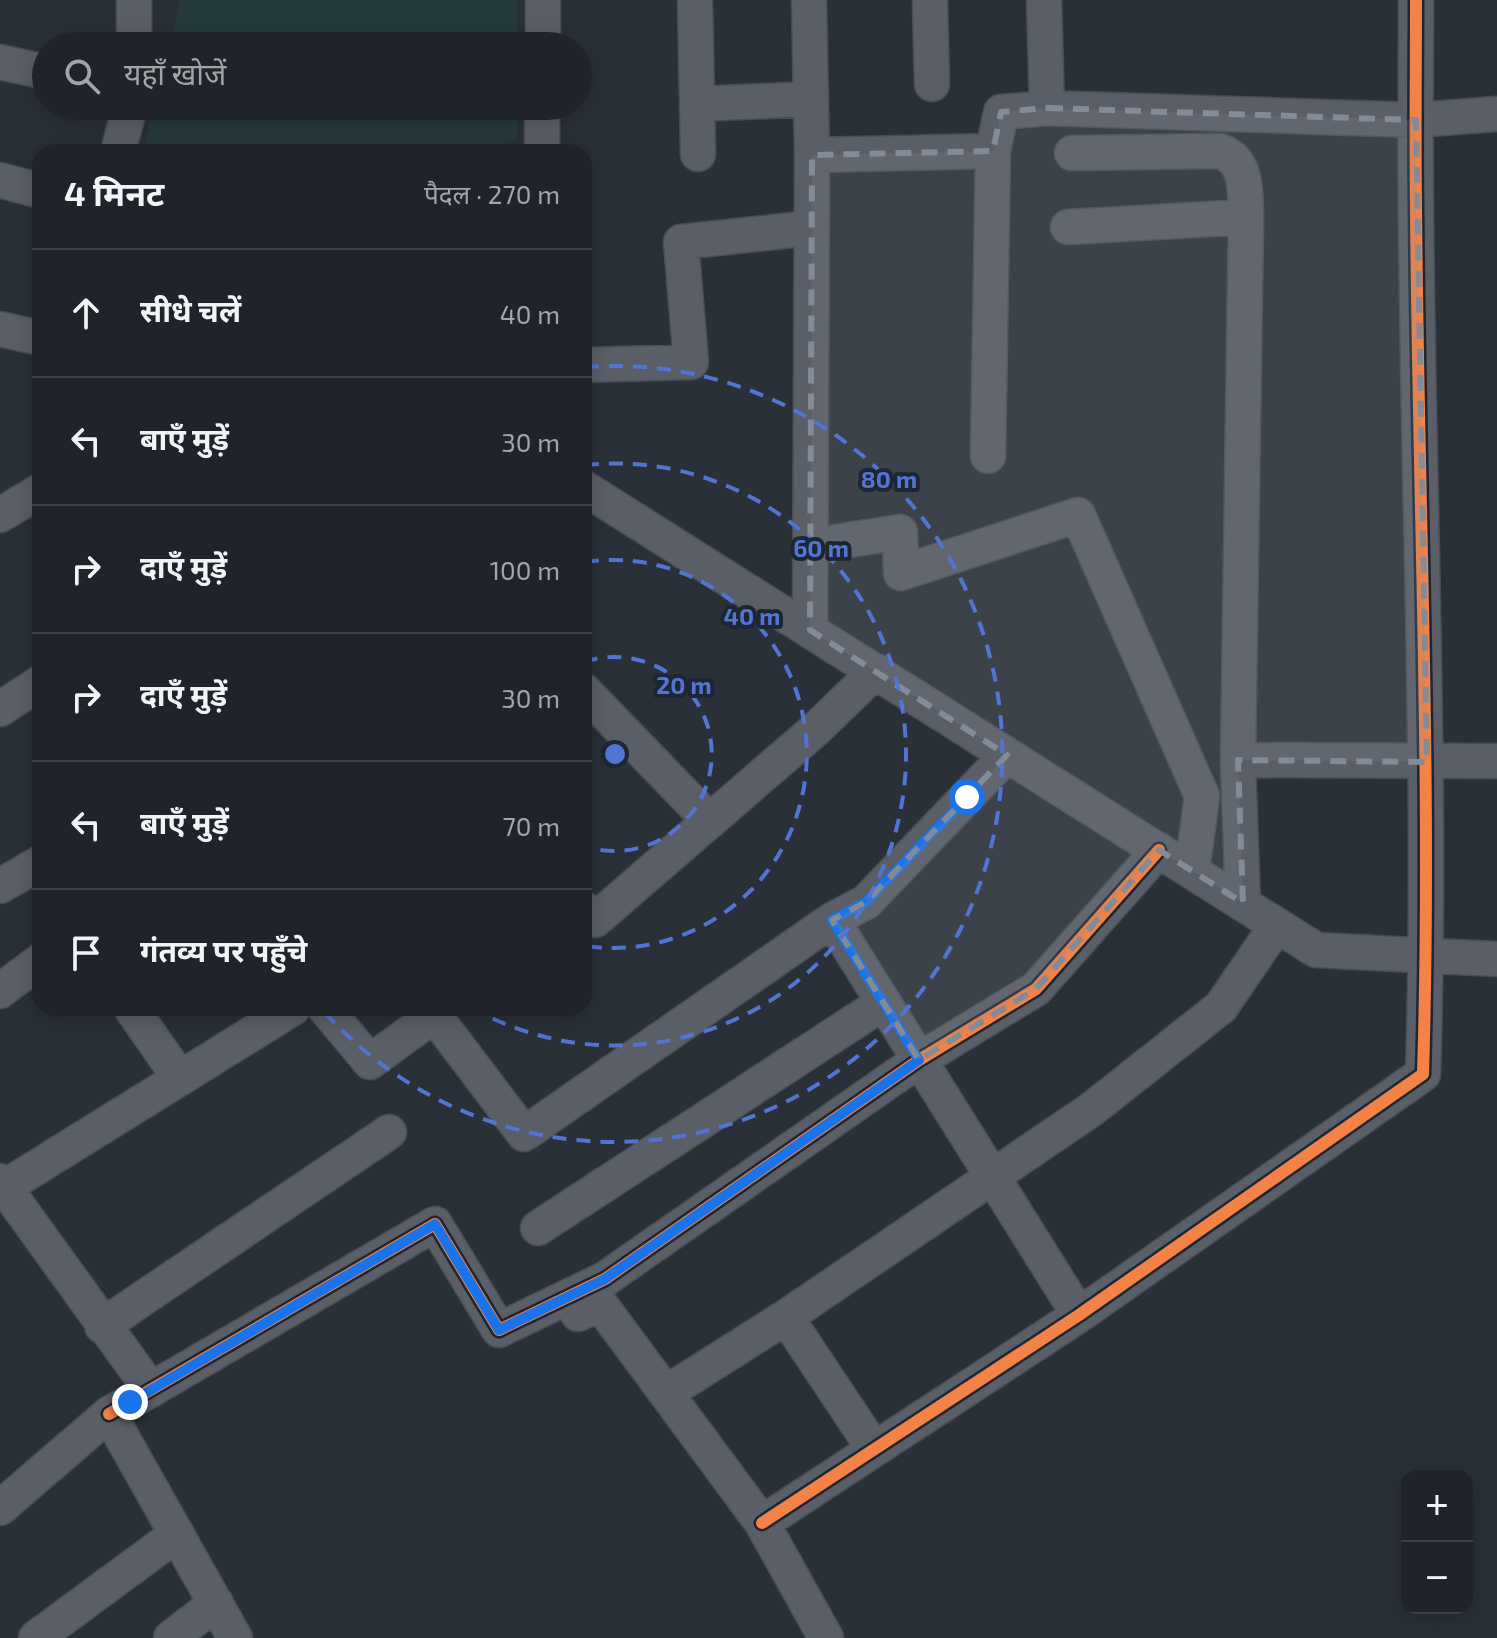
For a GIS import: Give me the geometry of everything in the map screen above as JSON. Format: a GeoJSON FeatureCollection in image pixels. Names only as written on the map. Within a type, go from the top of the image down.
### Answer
{"type":"FeatureCollection","features":[{"type":"Feature","properties":{"kind":"street"},"geometry":{"type":"LineString","coordinates":[[134,0],[134,32]]}},
{"type":"Feature","properties":{"kind":"street"},"geometry":{"type":"LineString","coordinates":[[543,0],[543,32]]}},
{"type":"Feature","properties":{"kind":"street"},"geometry":{"type":"LineString","coordinates":[[695,0],[698,154]]}},
{"type":"Feature","properties":{"kind":"street"},"geometry":{"type":"LineString","coordinates":[[809,0],[812,155],[810,630]]}},
{"type":"Feature","properties":{"kind":"street"},"geometry":{"type":"LineString","coordinates":[[930,0],[932,84]]}},
{"type":"Feature","properties":{"kind":"street"},"geometry":{"type":"LineString","coordinates":[[1044,0],[1047,108]]}},
{"type":"Feature","properties":{"kind":"street"},"geometry":{"type":"LineString","coordinates":[[762,1523],[1079,1315],[1423,1074],[1427,762],[1416,0]]}},
{"type":"Feature","properties":{"kind":"street"},"geometry":{"type":"LineString","coordinates":[[0,62],[32,69]]}},
{"type":"Feature","properties":{"kind":"street"},"geometry":{"type":"LineString","coordinates":[[697,104],[811,99]]}},
{"type":"Feature","properties":{"kind":"street"},"geometry":{"type":"LineString","coordinates":[[988,456],[993,151],[1001,112],[1047,108],[1416,120],[1497,114]]}},
{"type":"Feature","properties":{"kind":"street"},"geometry":{"type":"LineString","coordinates":[[120,144],[126,120]]}},
{"type":"Feature","properties":{"kind":"street"},"geometry":{"type":"LineString","coordinates":[[542,120],[542,144]]}},
{"type":"Feature","properties":{"kind":"street"},"geometry":{"type":"LineString","coordinates":[[812,155],[993,151]]}},
{"type":"Feature","properties":{"kind":"street"},"geometry":{"type":"LineString","coordinates":[[1072,153],[1220,151],[1239,164],[1243,177],[1246,217],[1238,760],[1243,903]]}},
{"type":"Feature","properties":{"kind":"street"},"geometry":{"type":"LineString","coordinates":[[0,180],[32,189]]}},
{"type":"Feature","properties":{"kind":"street"},"geometry":{"type":"LineString","coordinates":[[1068,227],[1246,217]]}},
{"type":"Feature","properties":{"kind":"street"},"geometry":{"type":"LineString","coordinates":[[592,365],[691,362],[681,242],[811,228]]}},
{"type":"Feature","properties":{"kind":"street"},"geometry":{"type":"LineString","coordinates":[[0,329],[32,336]]}},
{"type":"Feature","properties":{"kind":"street"},"geometry":{"type":"LineString","coordinates":[[592,493],[1316,950],[1497,959]]}},
{"type":"Feature","properties":{"kind":"street"},"geometry":{"type":"LineString","coordinates":[[0,515],[32,496]]}},
{"type":"Feature","properties":{"kind":"street"},"geometry":{"type":"LineString","coordinates":[[810,546],[900,532],[901,573],[1078,515],[1202,796],[1192,871]]}},
{"type":"Feature","properties":{"kind":"street"},"geometry":{"type":"LineString","coordinates":[[592,917],[595,920],[710,821],[816,729],[876,671]]}},
{"type":"Feature","properties":{"kind":"street"},"geometry":{"type":"LineString","coordinates":[[0,709],[32,688]]}},
{"type":"Feature","properties":{"kind":"street"},"geometry":{"type":"LineString","coordinates":[[592,699],[710,821]]}},
{"type":"Feature","properties":{"kind":"street"},"geometry":{"type":"LineString","coordinates":[[435,1016],[524,1134],[832,920],[866,902],[1007,755]]}},
{"type":"Feature","properties":{"kind":"street"},"geometry":{"type":"LineString","coordinates":[[1238,760],[1497,761]]}},
{"type":"Feature","properties":{"kind":"street"},"geometry":{"type":"LineString","coordinates":[[0,1508],[109,1414],[435,1224],[499,1330],[605,1279],[919,1060],[1036,989],[1159,850]]}},
{"type":"Feature","properties":{"kind":"street"},"geometry":{"type":"LineString","coordinates":[[0,886],[32,868]]}},
{"type":"Feature","properties":{"kind":"street"},"geometry":{"type":"LineString","coordinates":[[832,920],[1079,1315]]}},
{"type":"Feature","properties":{"kind":"street"},"geometry":{"type":"LineString","coordinates":[[666,1393],[786,1317],[1092,1109],[1221,1007],[1277,925]]}},
{"type":"Feature","properties":{"kind":"street"},"geometry":{"type":"LineString","coordinates":[[0,991],[32,967]]}},
{"type":"Feature","properties":{"kind":"street"},"geometry":{"type":"LineString","coordinates":[[538,1228],[883,1003]]}},
{"type":"Feature","properties":{"kind":"street"},"geometry":{"type":"LineString","coordinates":[[137,1016],[179,1077]]}},
{"type":"Feature","properties":{"kind":"street"},"geometry":{"type":"LineString","coordinates":[[151,1390],[2,1186],[280,1016]]}},
{"type":"Feature","properties":{"kind":"street"},"geometry":{"type":"LineString","coordinates":[[332,1016],[370,1062],[433,1016]]}},
{"type":"Feature","properties":{"kind":"street"},"geometry":{"type":"LineString","coordinates":[[102,1326],[389,1132]]}},
{"type":"Feature","properties":{"kind":"street"},"geometry":{"type":"LineString","coordinates":[[568,1297],[578,1314],[600,1304],[762,1523],[826,1638]]}},
{"type":"Feature","properties":{"kind":"street"},"geometry":{"type":"LineString","coordinates":[[786,1317],[874,1449]]}},
{"type":"Feature","properties":{"kind":"street"},"geometry":{"type":"LineString","coordinates":[[109,1414],[235,1638]]}},
{"type":"Feature","properties":{"kind":"street"},"geometry":{"type":"LineString","coordinates":[[36,1638],[177,1534]]}},
{"type":"Feature","properties":{"kind":"street"},"geometry":{"type":"LineString","coordinates":[[171,1638],[216,1603]]}},
{"type":"Feature","properties":{"kind":"highlighted area"},"geometry":{"type":"Polygon","coordinates":[[[1047,108],[1416,120],[1427,762],[1238,760],[1243,903],[1159,850],[1036,989],[919,1060],[832,920],[866,902],[1007,755],[810,630],[812,155],[993,151],[1001,112],[1047,108]]]}},
{"type":"Feature","properties":{"kind":"green space"},"geometry":{"type":"Polygon","coordinates":[[[180,0],[517,0],[517,32],[172,32],[180,0]]]}},
{"type":"Feature","properties":{"kind":"green space"},"geometry":{"type":"Polygon","coordinates":[[[150,120],[517,120],[517,138],[508,144],[144,144],[150,120]]]}},
{"type":"Feature","properties":{"kind":"cycle path"},"geometry":{"type":"LineString","coordinates":[[762,1523],[1079,1315],[1423,1074],[1426,857],[1417,314],[1416,0]]}},
{"type":"Feature","properties":{"kind":"cycle path"},"geometry":{"type":"LineString","coordinates":[[109,1414],[435,1224],[499,1330],[605,1279],[919,1060],[1036,989],[1159,850]]}},
{"type":"Feature","properties":{"kind":"route"},"geometry":{"type":"LineString","coordinates":[[130,1402],[435,1224],[499,1330],[605,1279],[919,1060],[832,920],[866,902],[967,797]]}}]}
